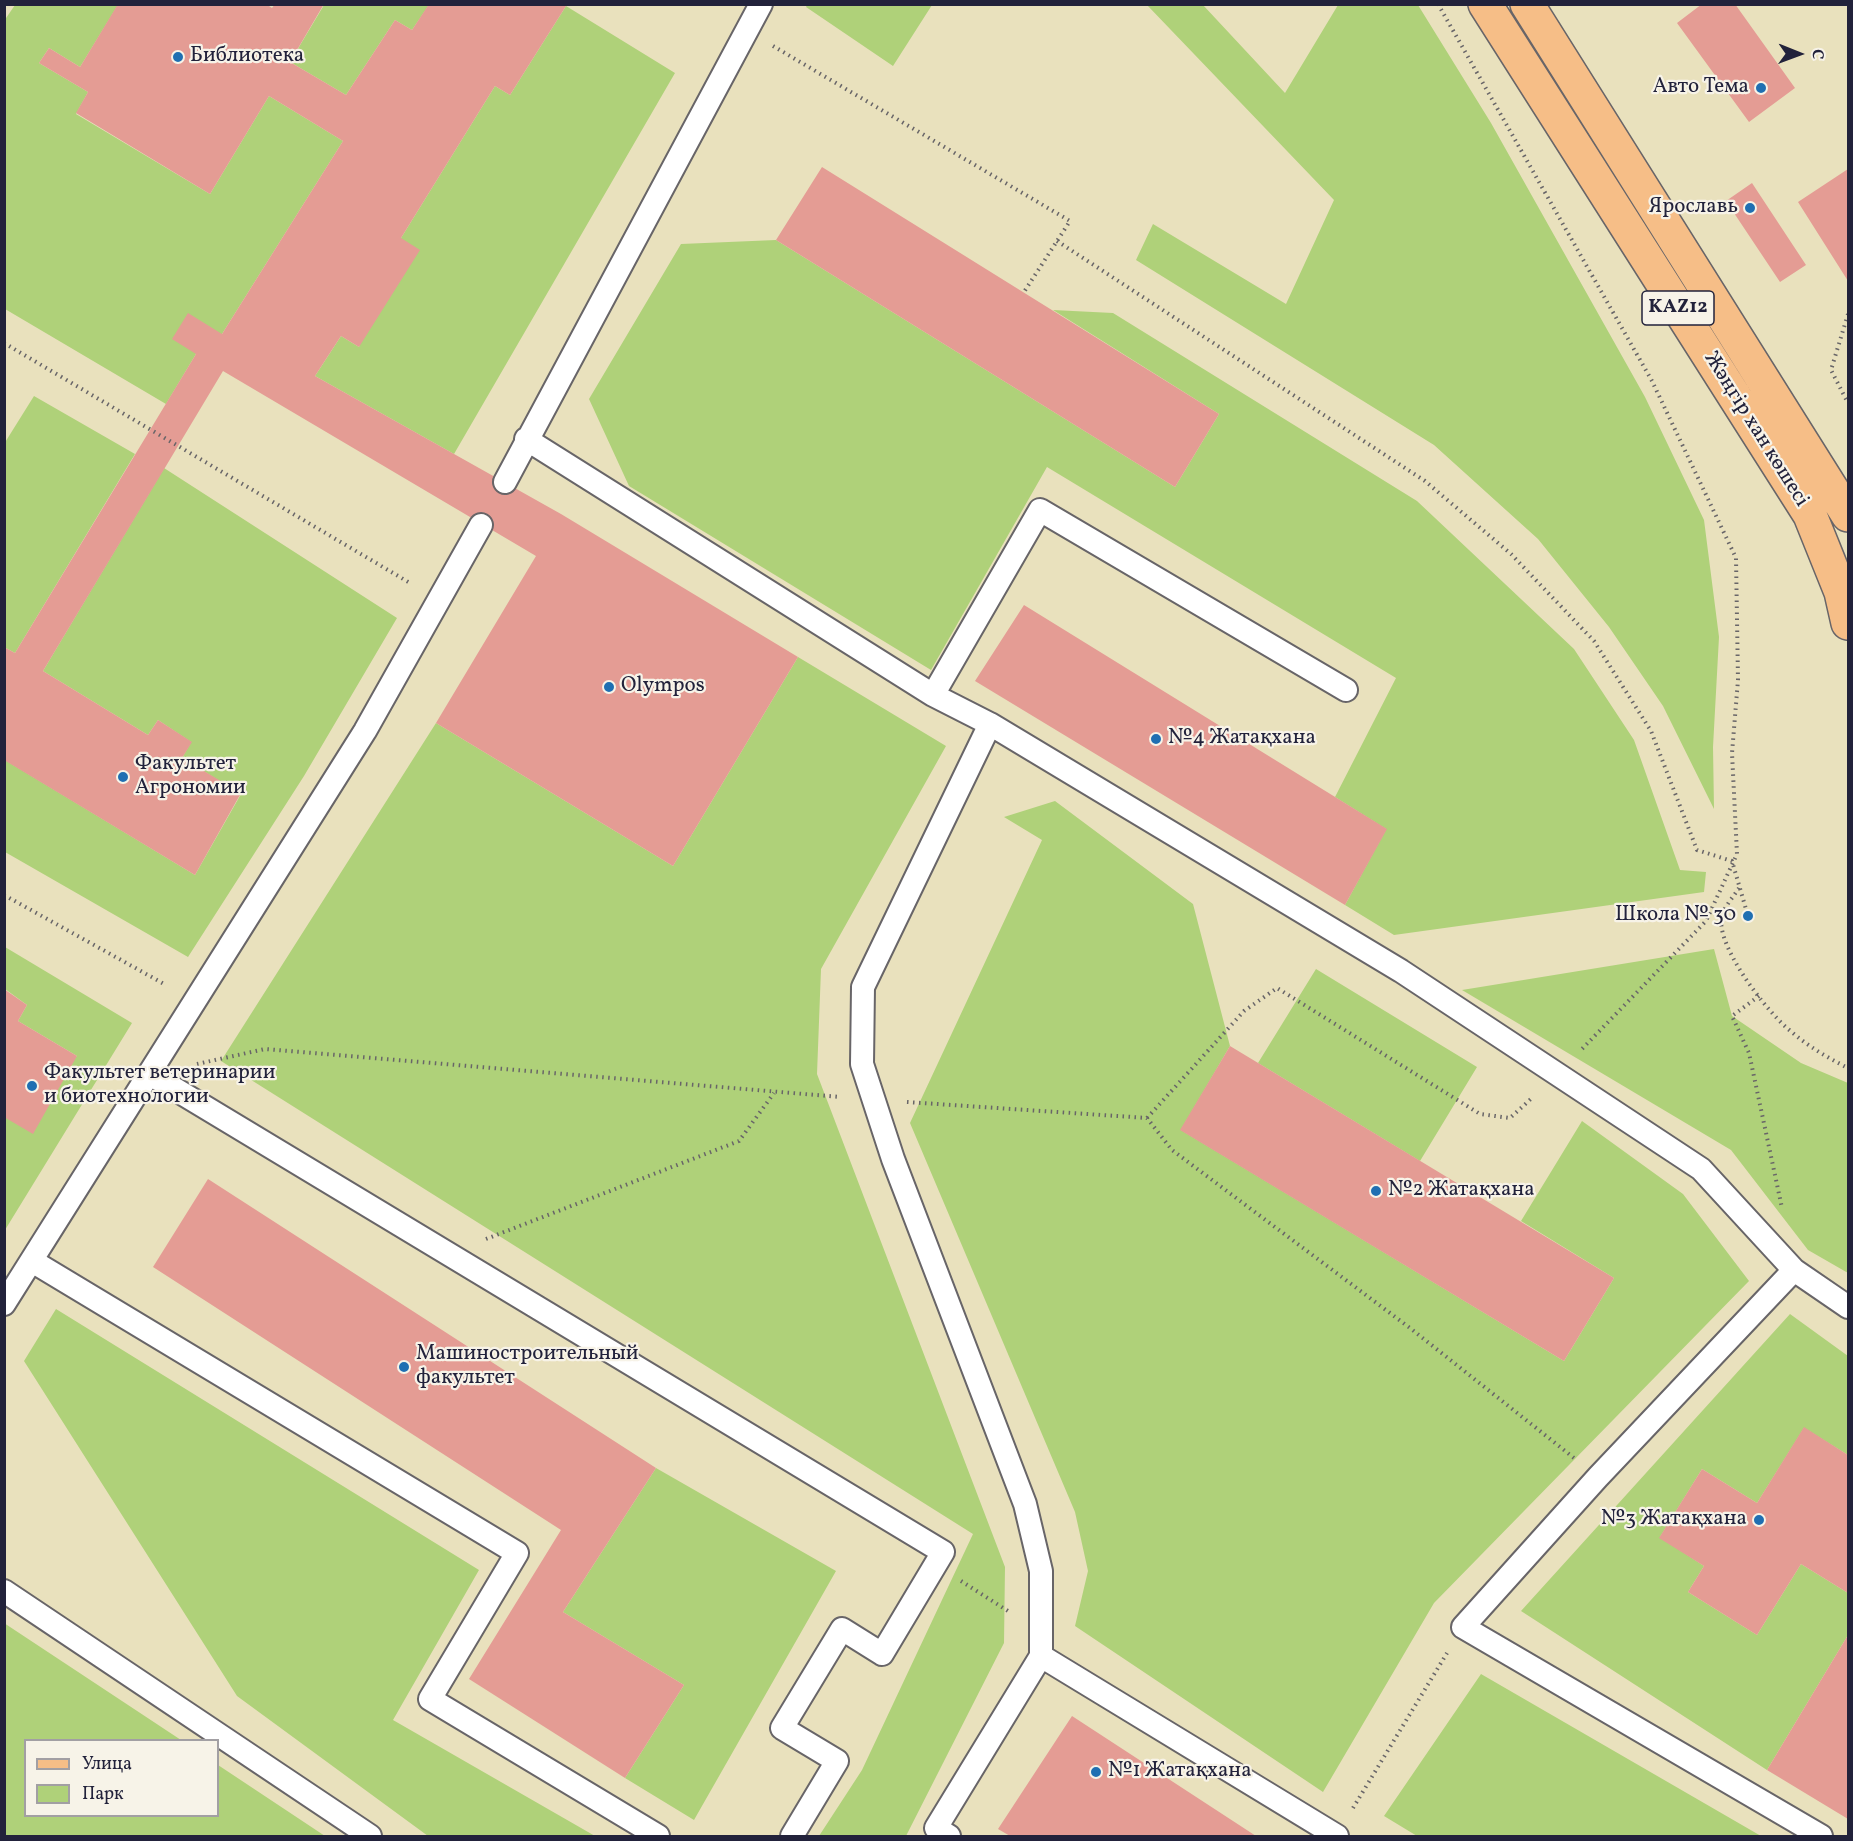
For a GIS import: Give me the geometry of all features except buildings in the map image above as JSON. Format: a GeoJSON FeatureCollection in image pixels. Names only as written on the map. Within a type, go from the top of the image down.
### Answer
{"type":"FeatureCollection","features":[{"type":"Feature","properties":{"kind":"main road","name":"Жәңгір хан көшесі"},"geometry":{"type":"LineString","coordinates":[[1485,4],[1810,515],[1841,592],[1848,622]]}},
{"type":"Feature","properties":{"kind":"main road","name":"Жәңгір хан көшесі"},"geometry":{"type":"LineString","coordinates":[[1527,4],[1848,515]]}},
{"type":"Feature","properties":{"kind":"lane"},"geometry":{"type":"LineString","coordinates":[[505,482],[761,4]]}},
{"type":"Feature","properties":{"kind":"lane"},"geometry":{"type":"LineString","coordinates":[[526,439],[933,695],[990,724],[1401,971],[1701,1169],[1794,1270],[1848,1307]]}},
{"type":"Feature","properties":{"kind":"lane"},"geometry":{"type":"LineString","coordinates":[[933,695],[1040,510],[1346,690]]}},
{"type":"Feature","properties":{"kind":"lane"},"geometry":{"type":"LineString","coordinates":[[4,1304],[365,731],[481,525]]}},
{"type":"Feature","properties":{"kind":"lane"},"geometry":{"type":"LineString","coordinates":[[939,1834],[1041,1656],[1041,1571],[1025,1504],[892,1159],[862,1064],[863,987],[990,724]]}},
{"type":"Feature","properties":{"kind":"lane"},"geometry":{"type":"LineString","coordinates":[[150,1074],[943,1552],[882,1654],[842,1629],[782,1728],[837,1761],[792,1836]]}},
{"type":"Feature","properties":{"kind":"lane"},"geometry":{"type":"LineString","coordinates":[[32,1261],[517,1553],[430,1699],[658,1836]]}},
{"type":"Feature","properties":{"kind":"lane"},"geometry":{"type":"LineString","coordinates":[[1794,1270],[1598,1477],[1463,1627],[1821,1836]]}},
{"type":"Feature","properties":{"kind":"lane"},"geometry":{"type":"LineString","coordinates":[[4,1591],[370,1836]]}},
{"type":"Feature","properties":{"kind":"lane"},"geometry":{"type":"LineString","coordinates":[[1041,1656],[1336,1836]]}},
{"type":"Feature","properties":{"kind":"path"},"geometry":{"type":"LineString","coordinates":[[1147,1118],[1244,1011],[1276,988],[1480,1114],[1510,1118],[1557,1074],[1706,921],[1737,854],[1732,753],[1738,680],[1736,558],[1652,381],[1438,4]]}},
{"type":"Feature","properties":{"kind":"path"},"geometry":{"type":"LineString","coordinates":[[747,30],[1070,221],[1024,292]]}},
{"type":"Feature","properties":{"kind":"path"},"geometry":{"type":"LineString","coordinates":[[1057,241],[1425,481],[1511,554],[1594,640],[1645,721],[1697,850],[1732,861]]}},
{"type":"Feature","properties":{"kind":"path"},"geometry":{"type":"LineString","coordinates":[[1848,314],[1831,370],[1848,402]]}},
{"type":"Feature","properties":{"kind":"path"},"geometry":{"type":"LineString","coordinates":[[4,343],[439,600]]}},
{"type":"Feature","properties":{"kind":"path"},"geometry":{"type":"LineString","coordinates":[[1732,861],[1748,916]]}},
{"type":"Feature","properties":{"kind":"path"},"geometry":{"type":"LineString","coordinates":[[1739,886],[1722,916],[1726,945],[1758,996],[1785,1027],[1821,1055],[1848,1068]]}},
{"type":"Feature","properties":{"kind":"path"},"geometry":{"type":"LineString","coordinates":[[4,895],[195,1001]]}},
{"type":"Feature","properties":{"kind":"path"},"geometry":{"type":"LineString","coordinates":[[1758,996],[1732,1016],[1749,1053],[1783,1212]]}},
{"type":"Feature","properties":{"kind":"path"},"geometry":{"type":"LineString","coordinates":[[448,1254],[739,1141],[775,1092]]}},
{"type":"Feature","properties":{"kind":"path"},"geometry":{"type":"LineString","coordinates":[[935,1565],[1041,1632]]}},
{"type":"Feature","properties":{"kind":"path"},"geometry":{"type":"LineString","coordinates":[[1336,1836],[1463,1627]]}},
{"type":"Feature","properties":{"kind":"green space"},"geometry":{"type":"Polygon","coordinates":[[[807,4],[932,5],[893,66],[806,7],[807,4]]]}},
{"type":"Feature","properties":{"kind":"green space"},"geometry":{"type":"Polygon","coordinates":[[[15,5],[118,5],[80,67],[49,48],[39,63],[88,92],[76,114],[210,194],[269,96],[343,141],[222,334],[196,354],[166,404],[5,309],[4,21],[15,5]]]}},
{"type":"Feature","properties":{"kind":"green space"},"geometry":{"type":"Polygon","coordinates":[[[324,5],[429,5],[412,30],[395,20],[346,95],[290,62],[324,5]]]}},
{"type":"Feature","properties":{"kind":"green space"},"geometry":{"type":"Polygon","coordinates":[[[1147,5],[1203,5],[1285,93],[1338,5],[1418,5],[1491,123],[1645,397],[1704,520],[1719,637],[1713,747],[1714,809],[1663,706],[1609,627],[1538,539],[1434,445],[1136,260],[1153,224],[1286,304],[1334,200],[1147,5]]]}},
{"type":"Feature","properties":{"kind":"green space"},"geometry":{"type":"Polygon","coordinates":[[[566,6],[675,73],[454,454],[315,376],[341,336],[359,347],[401,238],[495,86],[510,95],[566,6]]]}},
{"type":"Feature","properties":{"kind":"green space"},"geometry":{"type":"Polygon","coordinates":[[[776,240],[1175,487],[1219,414],[1053,310],[1113,313],[1417,501],[1574,649],[1634,740],[1680,870],[1706,872],[1704,892],[1394,935],[1345,905],[1386,829],[1335,797],[1396,678],[1047,467],[931,670],[629,486],[589,399],[681,244],[776,240]]]}},
{"type":"Feature","properties":{"kind":"green space"},"geometry":{"type":"Polygon","coordinates":[[[34,396],[135,454],[15,653],[4,647],[4,444],[34,396]]]}},
{"type":"Feature","properties":{"kind":"green space"},"geometry":{"type":"Polygon","coordinates":[[[164,468],[397,618],[304,776],[188,957],[5,852],[5,760],[195,875],[241,794],[182,758],[191,742],[158,720],[148,735],[43,671],[164,468]]]}},
{"type":"Feature","properties":{"kind":"green space"},"geometry":{"type":"Polygon","coordinates":[[[798,657],[946,746],[821,969],[817,1074],[1005,1567],[1004,1643],[906,1836],[819,1836],[862,1770],[973,1534],[221,1061],[436,723],[673,866],[798,657]]]}},
{"type":"Feature","properties":{"kind":"green space"},"geometry":{"type":"Polygon","coordinates":[[[1055,801],[1193,904],[1230,1046],[1181,1130],[1564,1361],[1614,1278],[1521,1221],[1582,1121],[1683,1194],[1749,1281],[1434,1603],[1323,1792],[1075,1626],[1088,1571],[1075,1512],[910,1123],[1042,840],[1004,817],[1055,801]]]}},
{"type":"Feature","properties":{"kind":"green space"},"geometry":{"type":"Polygon","coordinates":[[[5,947],[132,1023],[5,1230],[5,1117],[77,1056],[18,1021],[27,1005],[5,989],[5,947]]]}},
{"type":"Feature","properties":{"kind":"green space"},"geometry":{"type":"Polygon","coordinates":[[[1714,949],[1732,1016],[1801,1063],[1848,1083],[1848,1273],[1808,1250],[1731,1150],[1462,990],[1714,949]]]}},
{"type":"Feature","properties":{"kind":"green space"},"geometry":{"type":"Polygon","coordinates":[[[1316,969],[1477,1067],[1420,1161],[1258,1063],[1316,969]]]}},
{"type":"Feature","properties":{"kind":"green space"},"geometry":{"type":"Polygon","coordinates":[[[56,1309],[479,1570],[393,1720],[595,1836],[428,1836],[237,1696],[24,1361],[56,1309]]]}},
{"type":"Feature","properties":{"kind":"green space"},"geometry":{"type":"Polygon","coordinates":[[[1790,1314],[1848,1356],[1848,1455],[1804,1428],[1757,1503],[1702,1469],[1660,1537],[1704,1566],[1688,1592],[1757,1635],[1801,1564],[1848,1593],[1848,1635],[1767,1770],[1521,1611],[1790,1314]]]}},
{"type":"Feature","properties":{"kind":"green space"},"geometry":{"type":"Polygon","coordinates":[[[656,1468],[836,1571],[694,1820],[625,1778],[684,1685],[563,1612],[656,1468]]]}},
{"type":"Feature","properties":{"kind":"green space"},"geometry":{"type":"Polygon","coordinates":[[[4,1623],[179,1739],[24,1739],[24,1817],[219,1817],[219,1766],[325,1836],[5,1836],[4,1623]]]}},
{"type":"Feature","properties":{"kind":"green space"},"geometry":{"type":"Polygon","coordinates":[[[1481,1674],[1761,1836],[1417,1836],[1384,1816],[1481,1674]]]}},
{"type":"Feature","properties":{"kind":"place","name":"Библиотека"},"geometry":{"type":"Point","coordinates":[178,57]}},
{"type":"Feature","properties":{"kind":"place","name":"Авто Тема"},"geometry":{"type":"Point","coordinates":[1761,88]}},
{"type":"Feature","properties":{"kind":"place","name":"Ярославь"},"geometry":{"type":"Point","coordinates":[1750,208]}},
{"type":"Feature","properties":{"kind":"place","name":"Olympos"},"geometry":{"type":"Point","coordinates":[609,687]}},
{"type":"Feature","properties":{"kind":"place","name":"№4 Жатақхана"},"geometry":{"type":"Point","coordinates":[1156,739]}},
{"type":"Feature","properties":{"kind":"place","name":"Факультет Агрономии"},"geometry":{"type":"Point","coordinates":[123,777]}},
{"type":"Feature","properties":{"kind":"place","name":"Школа № 30"},"geometry":{"type":"Point","coordinates":[1748,916]}},
{"type":"Feature","properties":{"kind":"place","name":"Факультет ветеринарии и биотехнологии"},"geometry":{"type":"Point","coordinates":[32,1086]}},
{"type":"Feature","properties":{"kind":"place","name":"№2 Жатақхана"},"geometry":{"type":"Point","coordinates":[1376,1191]}},
{"type":"Feature","properties":{"kind":"place","name":"Машиностроительный факультет"},"geometry":{"type":"Point","coordinates":[404,1367]}},
{"type":"Feature","properties":{"kind":"place","name":"№3 Жатақхана"},"geometry":{"type":"Point","coordinates":[1759,1520]}},
{"type":"Feature","properties":{"kind":"place","name":"№1 Жатақхана"},"geometry":{"type":"Point","coordinates":[1096,1772]}}]}
